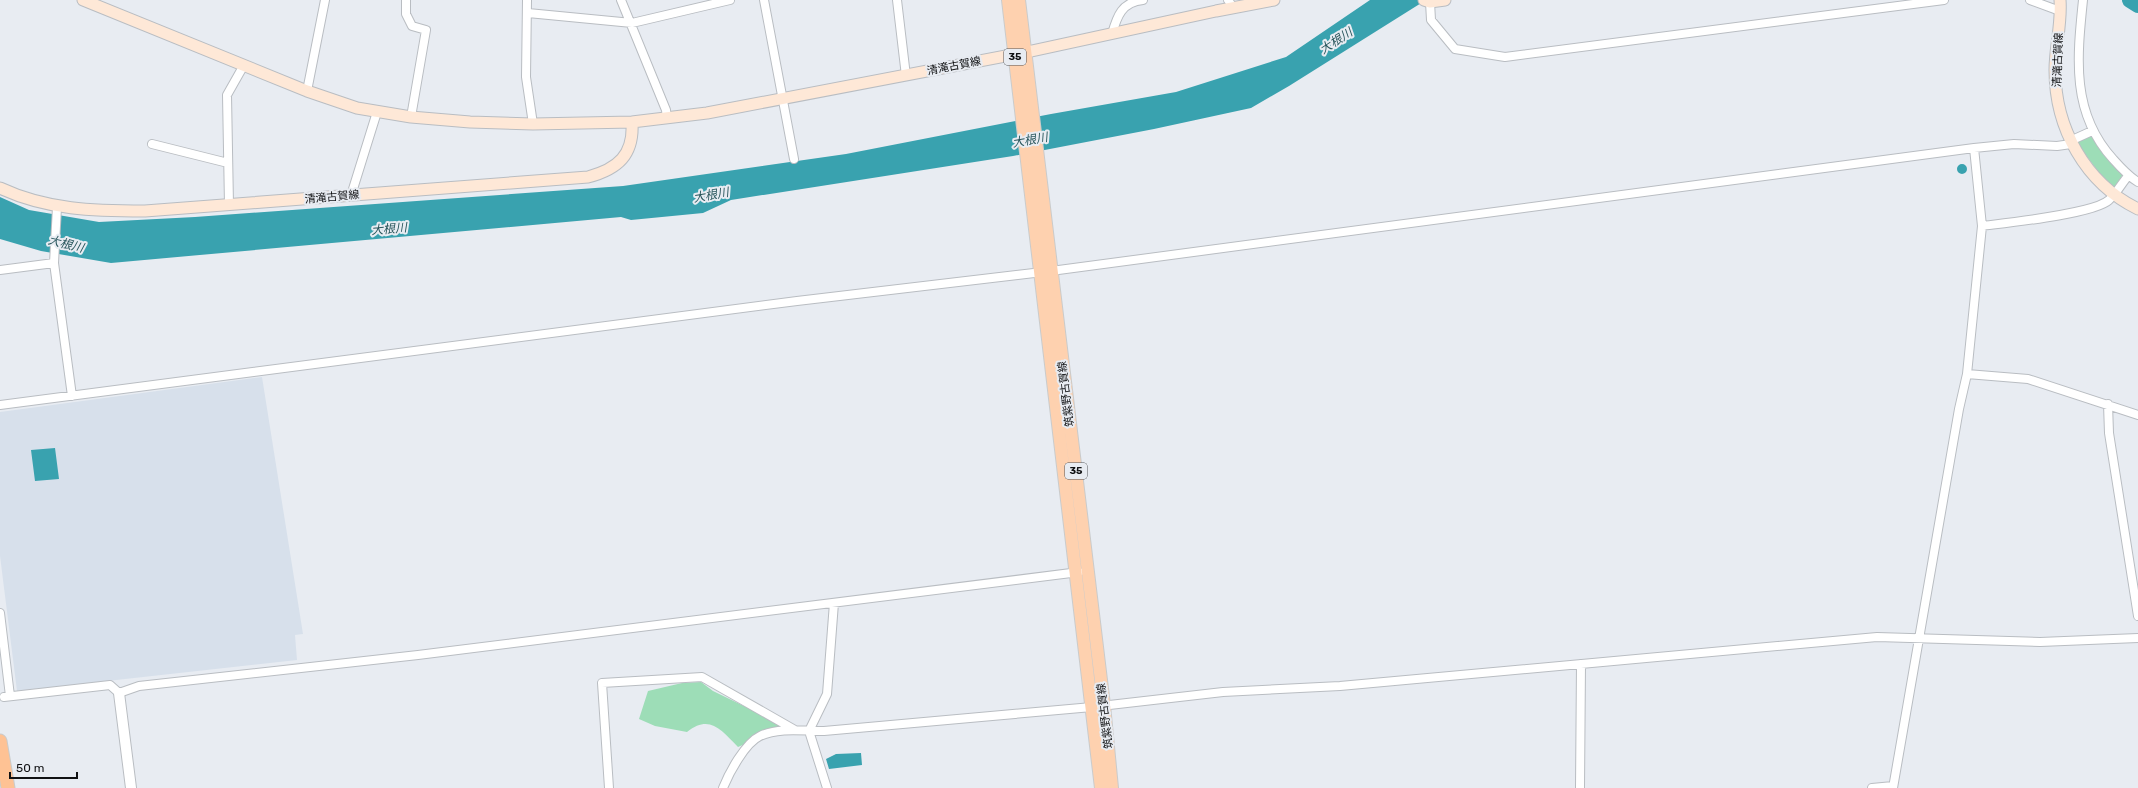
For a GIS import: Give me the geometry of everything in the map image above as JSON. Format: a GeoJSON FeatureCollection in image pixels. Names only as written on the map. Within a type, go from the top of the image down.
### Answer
{"type":"FeatureCollection","features":[{"type":"Feature","properties":{"kind":"highway"},"geometry":{"type":"LineString","coordinates":[[0,742],[8,788]]}},
{"type":"Feature","properties":{"kind":"main road","name":"清滝古賀線"},"geometry":{"type":"LineString","coordinates":[[83,0],[100,3],[307,91],[357,108],[411,117],[470,122],[533,124],[632,122],[667,119],[783,99],[1020,53],[1112,34],[1230,4],[1274,0]]}},
{"type":"Feature","properties":{"kind":"main road","name":"筑紫野古賀線"},"geometry":{"type":"LineString","coordinates":[[1008,0],[1020,53]]}},
{"type":"Feature","properties":{"kind":"main road","name":"筑紫野古賀線"},"geometry":{"type":"LineString","coordinates":[[1019,0],[1020,53],[1032,156],[1098,706],[1112,788]]}},
{"type":"Feature","properties":{"kind":"main road"},"geometry":{"type":"LineString","coordinates":[[1426,1],[1445,0]]}},
{"type":"Feature","properties":{"kind":"main road","name":"清滝古賀線"},"geometry":{"type":"LineString","coordinates":[[2060,0],[2055,70],[2062,118],[2071,142],[2096,178],[2114,194],[2138,209]]}},
{"type":"Feature","properties":{"kind":"main road","name":"清滝古賀線"},"geometry":{"type":"LineString","coordinates":[[0,188],[56,210],[145,211],[588,177],[600,174],[622,160],[629,149],[632,122]]}},
{"type":"Feature","properties":{"kind":"main road","name":"筑紫野古賀線"},"geometry":{"type":"LineString","coordinates":[[1098,706],[1101,788]]}},
{"type":"Feature","properties":{"kind":"street"},"geometry":{"type":"LineString","coordinates":[[307,91],[325,0]]}},
{"type":"Feature","properties":{"kind":"street"},"geometry":{"type":"LineString","coordinates":[[406,0],[406,14],[412,26],[426,30],[411,117]]}},
{"type":"Feature","properties":{"kind":"street"},"geometry":{"type":"LineString","coordinates":[[528,0],[526,77],[533,124]]}},
{"type":"Feature","properties":{"kind":"street"},"geometry":{"type":"LineString","coordinates":[[621,0],[632,23],[666,110],[667,119]]}},
{"type":"Feature","properties":{"kind":"street"},"geometry":{"type":"LineString","coordinates":[[528,14],[632,23],[730,0]]}},
{"type":"Feature","properties":{"kind":"street"},"geometry":{"type":"LineString","coordinates":[[764,0],[794,159]]}},
{"type":"Feature","properties":{"kind":"street"},"geometry":{"type":"LineString","coordinates":[[897,0],[906,76]]}},
{"type":"Feature","properties":{"kind":"street"},"geometry":{"type":"LineString","coordinates":[[1112,34],[1121,9],[1128,4],[1143,0]]}},
{"type":"Feature","properties":{"kind":"street"},"geometry":{"type":"LineString","coordinates":[[1426,1],[1431,20],[1455,49],[1505,57],[1944,0]]}},
{"type":"Feature","properties":{"kind":"street"},"geometry":{"type":"LineString","coordinates":[[2030,0],[2060,11]]}},
{"type":"Feature","properties":{"kind":"street"},"geometry":{"type":"LineString","coordinates":[[2083,0],[2078,51],[2079,76],[2083,101],[2092,131],[2103,148],[2128,176],[2138,182]]}},
{"type":"Feature","properties":{"kind":"street"},"geometry":{"type":"LineString","coordinates":[[229,205],[227,95],[244,65]]}},
{"type":"Feature","properties":{"kind":"street"},"geometry":{"type":"LineString","coordinates":[[354,195],[353,189],[377,112]]}},
{"type":"Feature","properties":{"kind":"street"},"geometry":{"type":"LineString","coordinates":[[0,406],[789,302],[1046,271],[1974,148],[2014,144],[2057,146],[2071,142],[2092,131]]}},
{"type":"Feature","properties":{"kind":"street"},"geometry":{"type":"LineString","coordinates":[[152,144],[228,164]]}},
{"type":"Feature","properties":{"kind":"street"},"geometry":{"type":"LineString","coordinates":[[1872,788],[1893,787],[1958,416],[1967,374],[1982,226],[1974,148]]}},
{"type":"Feature","properties":{"kind":"street"},"geometry":{"type":"LineString","coordinates":[[1982,226],[2018,222],[2086,209],[2109,201],[2128,176]]}},
{"type":"Feature","properties":{"kind":"street"},"geometry":{"type":"LineString","coordinates":[[56,210],[54,260],[72,396]]}},
{"type":"Feature","properties":{"kind":"street"},"geometry":{"type":"LineString","coordinates":[[0,270],[54,260]]}},
{"type":"Feature","properties":{"kind":"street"},"geometry":{"type":"LineString","coordinates":[[1967,374],[2028,379],[2138,415]]}},
{"type":"Feature","properties":{"kind":"street"},"geometry":{"type":"LineString","coordinates":[[2108,404],[2109,433],[2138,616]]}},
{"type":"Feature","properties":{"kind":"street"},"geometry":{"type":"LineString","coordinates":[[119,693],[139,686],[418,655],[1082,572]]}},
{"type":"Feature","properties":{"kind":"street"},"geometry":{"type":"LineString","coordinates":[[827,788],[809,731],[826,694],[834,603]]}},
{"type":"Feature","properties":{"kind":"street"},"geometry":{"type":"LineString","coordinates":[[0,613],[7,697],[110,685],[119,693],[131,788]]}},
{"type":"Feature","properties":{"kind":"street"},"geometry":{"type":"LineString","coordinates":[[723,788],[735,765],[748,746],[759,736],[795,730],[809,731],[1098,706],[1223,692],[1340,686],[1877,637],[2040,642],[2138,638]]}},
{"type":"Feature","properties":{"kind":"street"},"geometry":{"type":"LineString","coordinates":[[1580,788],[1581,664]]}},
{"type":"Feature","properties":{"kind":"street"},"geometry":{"type":"LineString","coordinates":[[609,788],[602,683],[702,677],[795,730]]}},
{"type":"Feature","properties":{"kind":"shaded area"},"geometry":{"type":"Polygon","coordinates":[[[262,377],[303,634],[295,635],[297,660],[17,691],[0,556],[0,412],[262,377]]]}},
{"type":"Feature","properties":{"kind":"green space"},"geometry":{"type":"Polygon","coordinates":[[[2091,135],[2100,149],[2123,174],[2115,188],[2100,174],[2076,142],[2091,135]]]}},
{"type":"Feature","properties":{"kind":"green space"},"geometry":{"type":"Polygon","coordinates":[[[701,682],[713,691],[781,724],[781,728],[738,747],[715,726],[709,724],[702,724],[687,732],[655,726],[639,719],[648,691],[682,683],[701,682]]]}},
{"type":"Feature","properties":{"kind":"water"},"geometry":{"type":"Polygon","coordinates":[[[1370,0],[1426,0],[1289,86],[1251,108],[1154,129],[1013,156],[731,200],[703,213],[631,220],[621,217],[111,263],[41,251],[0,239],[0,197],[29,210],[99,222],[195,217],[623,186],[846,154],[1051,114],[1176,92],[1286,57],[1370,0]]]}},
{"type":"Feature","properties":{"kind":"water"},"geometry":{"type":"Polygon","coordinates":[[[1960,164],[1964,164],[1966,165],[1966,173],[1960,174],[1957,171],[1957,167],[1960,164]]]}},
{"type":"Feature","properties":{"kind":"water"},"geometry":{"type":"Polygon","coordinates":[[[55,448],[59,479],[35,481],[31,450],[55,448]]]}},
{"type":"Feature","properties":{"kind":"water"},"geometry":{"type":"Polygon","coordinates":[[[861,753],[862,765],[829,769],[826,759],[836,754],[861,753]]]}},
{"type":"Feature","properties":{"kind":"waterway","name":"大根川"},"geometry":{"type":"LineString","coordinates":[[2130,0],[2138,5]]}}]}
